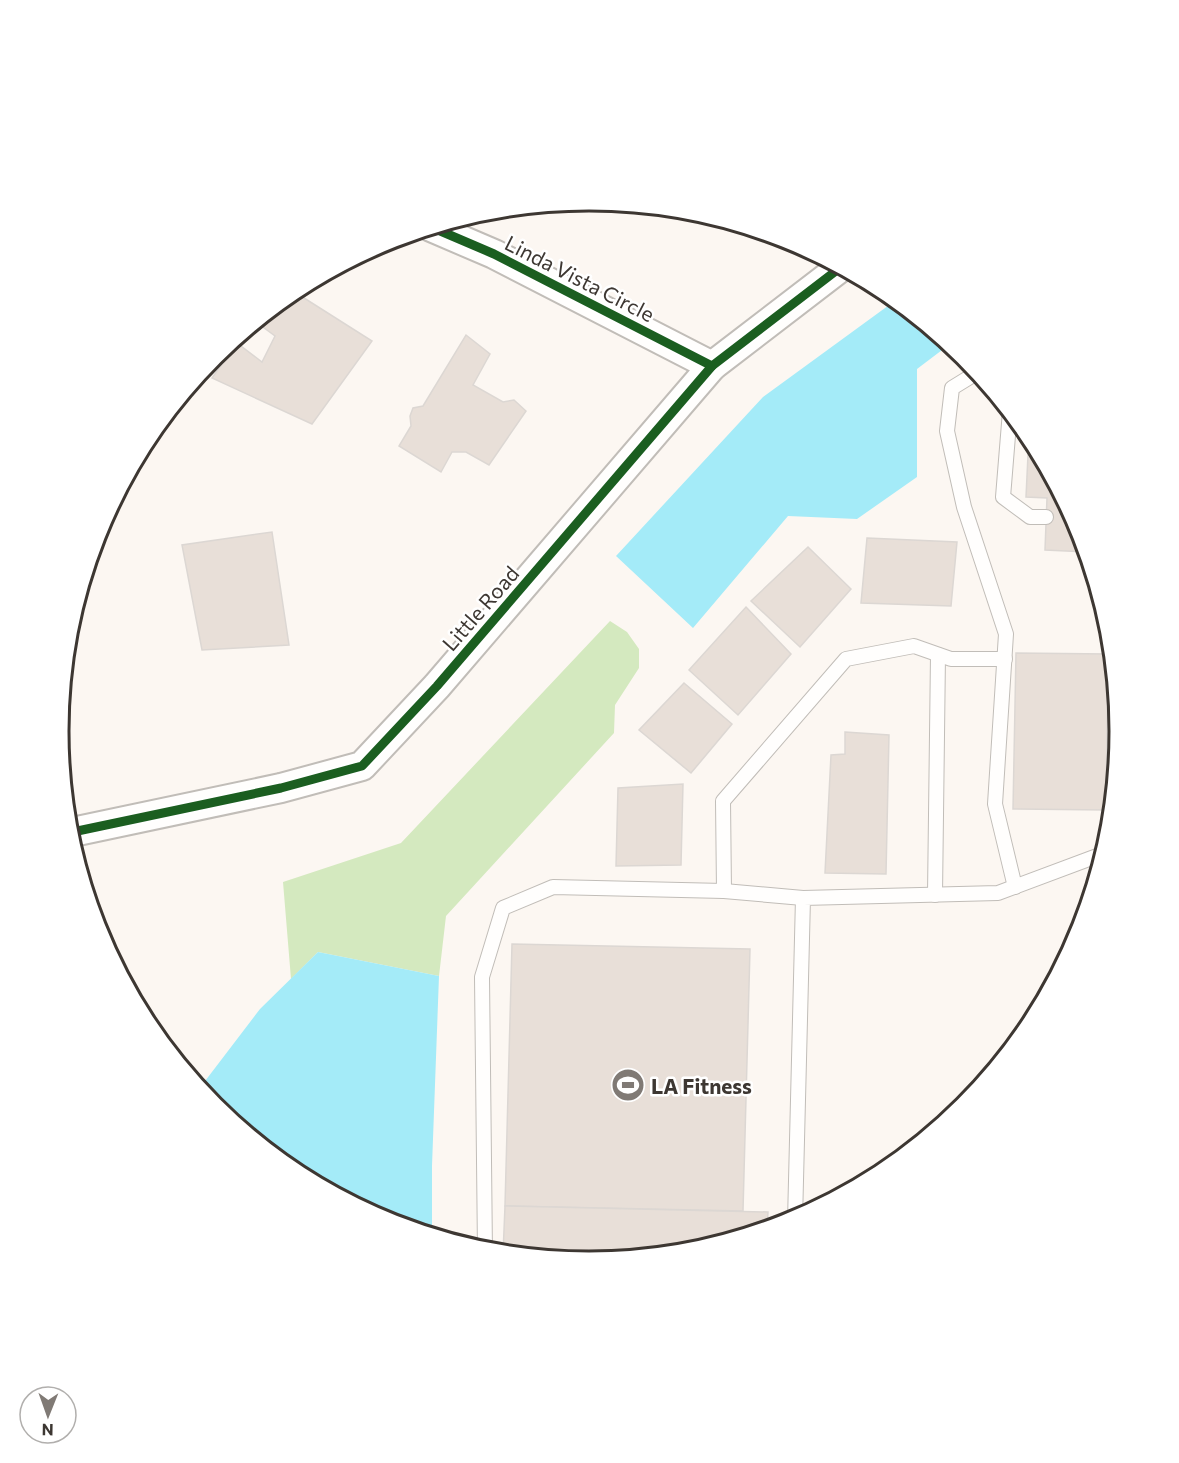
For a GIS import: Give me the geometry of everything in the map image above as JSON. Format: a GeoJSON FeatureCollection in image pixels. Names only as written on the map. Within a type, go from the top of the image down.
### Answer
{"type":"FeatureCollection","features":[{"type":"Feature","properties":{"kind":"street","name":"Linda Vista Circle"},"geometry":{"type":"LineString","coordinates":[[444,232],[494,254],[712,366]]}},
{"type":"Feature","properties":{"kind":"street","name":"Little Road"},"geometry":{"type":"LineString","coordinates":[[79,831],[281,788],[362,766],[437,686],[712,366],[834,272]]}},
{"type":"Feature","properties":{"kind":"lane"},"geometry":{"type":"LineString","coordinates":[[971,377],[952,388],[947,431],[964,507],[1006,634],[995,804],[1016,887]]}},
{"type":"Feature","properties":{"kind":"lane"},"geometry":{"type":"LineString","coordinates":[[1009,424],[1003,497],[1030,517],[1046,518]]}},
{"type":"Feature","properties":{"kind":"lane"},"geometry":{"type":"LineString","coordinates":[[724,891],[723,801],[846,659],[914,646],[951,659],[1005,659]]}},
{"type":"Feature","properties":{"kind":"lane"},"geometry":{"type":"LineString","coordinates":[[935,895],[938,655]]}},
{"type":"Feature","properties":{"kind":"lane"},"geometry":{"type":"LineString","coordinates":[[484,1241],[482,977],[503,908],[553,887],[724,891],[803,898],[998,893],[1094,858]]}},
{"type":"Feature","properties":{"kind":"lane"},"geometry":{"type":"LineString","coordinates":[[795,1209],[803,898]]}},
{"type":"Feature","properties":{"kind":"green space"},"geometry":{"type":"Polygon","coordinates":[[[610,621],[627,632],[639,649],[639,668],[615,705],[614,733],[446,916],[439,976],[318,952],[291,979],[283,882],[401,843],[610,621]]]}},
{"type":"Feature","properties":{"kind":"water"},"geometry":{"type":"Polygon","coordinates":[[[888,306],[943,349],[917,369],[917,477],[857,519],[788,516],[693,628],[616,556],[763,397],[888,306]]]}},
{"type":"Feature","properties":{"kind":"water"},"geometry":{"type":"Polygon","coordinates":[[[318,952],[439,976],[432,1227],[359,1198],[300,1164],[246,1123],[204,1082],[260,1009],[318,952]]]}},
{"type":"Feature","properties":{"kind":"building"},"geometry":{"type":"Polygon","coordinates":[[[303,297],[372,341],[312,424],[212,378],[226,358],[240,345],[262,362],[275,336],[263,327],[303,297]]]}},
{"type":"Feature","properties":{"kind":"building"},"geometry":{"type":"Polygon","coordinates":[[[466,335],[490,354],[473,385],[503,402],[514,400],[526,411],[489,465],[466,452],[452,452],[441,472],[399,446],[411,426],[410,416],[413,408],[423,406],[466,335]]]}},
{"type":"Feature","properties":{"kind":"building"},"geometry":{"type":"Polygon","coordinates":[[[1028,452],[1056,501],[1077,552],[1045,550],[1047,498],[1026,497],[1028,452]]]}},
{"type":"Feature","properties":{"kind":"building"},"geometry":{"type":"Polygon","coordinates":[[[272,532],[289,645],[202,650],[182,545],[272,532]]]}},
{"type":"Feature","properties":{"kind":"building"},"geometry":{"type":"Polygon","coordinates":[[[867,538],[957,542],[951,606],[861,603],[867,538]]]}},
{"type":"Feature","properties":{"kind":"building"},"geometry":{"type":"Polygon","coordinates":[[[808,547],[851,589],[800,647],[751,601],[808,547]]]}},
{"type":"Feature","properties":{"kind":"building"},"geometry":{"type":"Polygon","coordinates":[[[746,607],[791,654],[738,715],[689,670],[746,607]]]}},
{"type":"Feature","properties":{"kind":"building"},"geometry":{"type":"Polygon","coordinates":[[[1016,653],[1104,654],[1108,682],[1104,810],[1013,809],[1016,653]]]}},
{"type":"Feature","properties":{"kind":"building"},"geometry":{"type":"Polygon","coordinates":[[[684,683],[732,724],[691,773],[639,730],[684,683]]]}},
{"type":"Feature","properties":{"kind":"building"},"geometry":{"type":"Polygon","coordinates":[[[845,732],[889,735],[886,874],[825,873],[831,755],[845,754],[845,732]]]}},
{"type":"Feature","properties":{"kind":"building"},"geometry":{"type":"Polygon","coordinates":[[[683,784],[681,865],[616,866],[618,788],[683,784]]]}},
{"type":"Feature","properties":{"kind":"building"},"geometry":{"type":"Polygon","coordinates":[[[512,944],[750,949],[743,1211],[505,1206],[512,944]]]}},
{"type":"Feature","properties":{"kind":"building"},"geometry":{"type":"Polygon","coordinates":[[[505,1206],[768,1212],[768,1220],[757,1224],[691,1242],[657,1248],[590,1252],[555,1251],[503,1245],[505,1206]]]}},
{"type":"Feature","properties":{"kind":"cycle path"},"geometry":{"type":"LineString","coordinates":[[444,232],[494,254],[712,366]]}},
{"type":"Feature","properties":{"kind":"cycle path"},"geometry":{"type":"LineString","coordinates":[[79,831],[281,788],[362,766],[437,686],[712,366],[834,272]]}},
{"type":"Feature","properties":{"kind":"place","name":"LA Fitness"},"geometry":{"type":"Point","coordinates":[628,1085]}}]}
